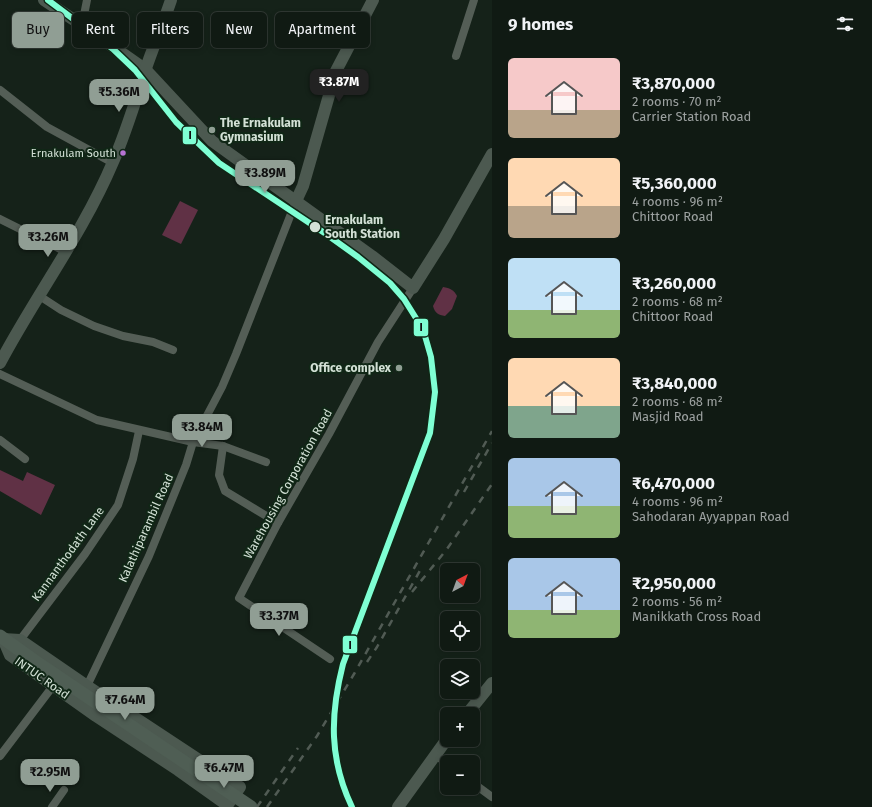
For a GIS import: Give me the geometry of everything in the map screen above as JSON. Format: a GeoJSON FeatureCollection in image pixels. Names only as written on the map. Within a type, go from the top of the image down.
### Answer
{"type":"FeatureCollection","features":[{"type":"Feature","properties":{"kind":"main road"},"geometry":{"type":"LineString","coordinates":[[1,638],[251,807]]}},
{"type":"Feature","properties":{"kind":"street"},"geometry":{"type":"LineString","coordinates":[[44,0],[72,18]]}},
{"type":"Feature","properties":{"kind":"street"},"geometry":{"type":"LineString","coordinates":[[85,12],[87,0]]}},
{"type":"Feature","properties":{"kind":"street"},"geometry":{"type":"LineString","coordinates":[[0,363],[38,295],[81,226],[113,163],[171,0]]}},
{"type":"Feature","properties":{"kind":"street"},"geometry":{"type":"LineString","coordinates":[[456,56],[474,0]]}},
{"type":"Feature","properties":{"kind":"street"},"geometry":{"type":"LineString","coordinates":[[296,201],[303,186],[336,71],[369,1]]}},
{"type":"Feature","properties":{"kind":"street"},"geometry":{"type":"LineString","coordinates":[[115,48],[146,70],[212,141],[372,256],[413,288],[444,239],[492,154]]}},
{"type":"Feature","properties":{"kind":"street"},"geometry":{"type":"LineString","coordinates":[[0,90],[47,127],[113,163]]}},
{"type":"Feature","properties":{"kind":"street","name":"Kalathiparambil Road"},"geometry":{"type":"LineString","coordinates":[[86,686],[149,556],[186,465],[193,442],[222,387],[236,354],[296,201]]}},
{"type":"Feature","properties":{"kind":"street"},"geometry":{"type":"LineString","coordinates":[[0,219],[66,252]]}},
{"type":"Feature","properties":{"kind":"street","name":"Warehousing Corporation Road"},"geometry":{"type":"LineString","coordinates":[[330,659],[239,598],[278,523],[329,434],[378,342],[413,288]]}},
{"type":"Feature","properties":{"kind":"street"},"geometry":{"type":"LineString","coordinates":[[38,295],[61,310],[94,326],[123,336],[153,342],[173,350]]}},
{"type":"Feature","properties":{"kind":"street"},"geometry":{"type":"LineString","coordinates":[[0,374],[97,420],[139,431],[193,442],[223,446],[266,462]]}},
{"type":"Feature","properties":{"kind":"street","name":"Kannanthodath Lane"},"geometry":{"type":"LineString","coordinates":[[20,640],[85,554],[118,504],[133,459],[139,431]]}},
{"type":"Feature","properties":{"kind":"street"},"geometry":{"type":"LineString","coordinates":[[0,440],[25,459]]}},
{"type":"Feature","properties":{"kind":"street"},"geometry":{"type":"LineString","coordinates":[[223,446],[219,475],[225,491],[278,523]]}},
{"type":"Feature","properties":{"kind":"street"},"geometry":{"type":"LineString","coordinates":[[1,638],[20,640],[86,686],[240,787],[227,806]]}},
{"type":"Feature","properties":{"kind":"street","name":"INTUC Road"},"geometry":{"type":"LineString","coordinates":[[1,638],[10,655],[96,716],[178,770],[227,806]]}},
{"type":"Feature","properties":{"kind":"street"},"geometry":{"type":"LineString","coordinates":[[473,707],[492,683]]}},
{"type":"Feature","properties":{"kind":"street"},"geometry":{"type":"LineString","coordinates":[[0,756],[53,686]]}},
{"type":"Feature","properties":{"kind":"street"},"geometry":{"type":"LineString","coordinates":[[398,807],[441,747]]}},
{"type":"Feature","properties":{"kind":"street"},"geometry":{"type":"LineString","coordinates":[[435,754],[440,758]]}},
{"type":"Feature","properties":{"kind":"street"},"geometry":{"type":"LineString","coordinates":[[480,788],[492,797]]}},
{"type":"Feature","properties":{"kind":"street"},"geometry":{"type":"LineString","coordinates":[[52,807],[64,790]]}},
{"type":"Feature","properties":{"kind":"shaded area"},"geometry":{"type":"Polygon","coordinates":[[[180,201],[198,210],[181,244],[162,235],[180,201]]]}},
{"type":"Feature","properties":{"kind":"shaded area"},"geometry":{"type":"Polygon","coordinates":[[[443,287],[452,290],[457,296],[452,309],[445,316],[437,313],[433,306],[443,287]]]}},
{"type":"Feature","properties":{"kind":"shaded area"},"geometry":{"type":"Polygon","coordinates":[[[0,470],[23,481],[27,472],[55,485],[41,515],[0,491],[0,470]]]}},
{"type":"Feature","properties":{"kind":"railway"},"geometry":{"type":"LineString","coordinates":[[267,807],[317,736],[354,674],[492,431]]}},
{"type":"Feature","properties":{"kind":"railway"},"geometry":{"type":"LineString","coordinates":[[464,492],[492,443]]}},
{"type":"Feature","properties":{"kind":"railway"},"geometry":{"type":"LineString","coordinates":[[412,592],[447,549],[492,484]]}},
{"type":"Feature","properties":{"kind":"railway"},"geometry":{"type":"LineString","coordinates":[[367,662],[422,567]]}},
{"type":"Feature","properties":{"kind":"railway"},"geometry":{"type":"LineString","coordinates":[[257,807],[298,748]]}},
{"type":"Feature","properties":{"kind":"transit line","name":"I"},"geometry":{"type":"LineString","coordinates":[[48,0],[113,49],[135,70],[176,122],[219,163],[326,234],[390,283],[404,299],[425,336],[431,357],[435,392],[430,433],[343,664],[336,701],[334,719],[336,754],[344,789],[352,807]]}},
{"type":"Feature","properties":{"kind":"place","name":"The Ernakulam Gymnasium"},"geometry":{"type":"Point","coordinates":[212,130]}},
{"type":"Feature","properties":{"kind":"place","name":"Ernakulam South"},"geometry":{"type":"Point","coordinates":[123,153]}},
{"type":"Feature","properties":{"kind":"place","name":"Ernakulam South Station"},"geometry":{"type":"Point","coordinates":[315,227]}},
{"type":"Feature","properties":{"kind":"place","name":"Office complex"},"geometry":{"type":"Point","coordinates":[399,368]}}]}
